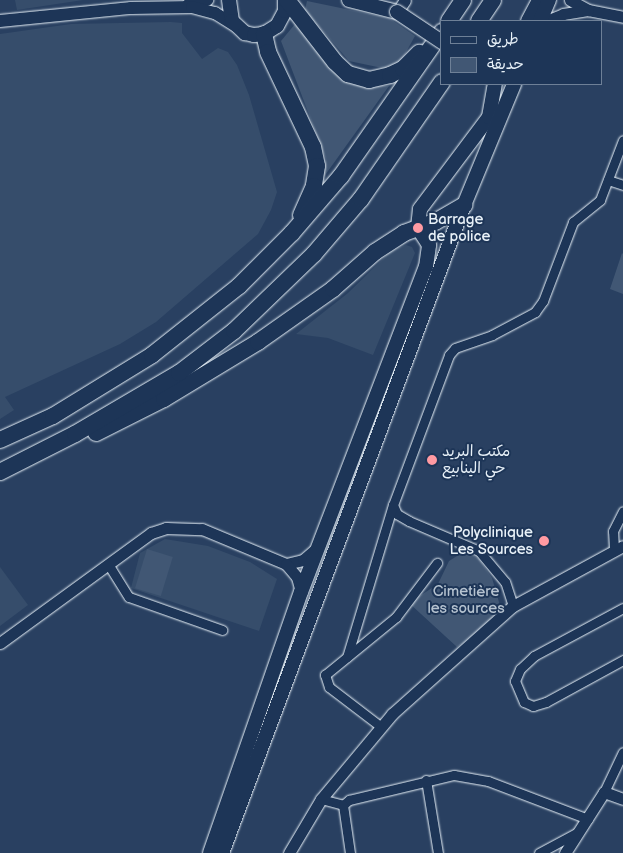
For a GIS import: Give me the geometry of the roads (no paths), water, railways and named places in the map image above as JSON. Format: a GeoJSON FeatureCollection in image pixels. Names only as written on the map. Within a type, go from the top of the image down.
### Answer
{"type":"FeatureCollection","features":[{"type":"Feature","properties":{"kind":"highway"},"geometry":{"type":"LineString","coordinates":[[286,0],[335,62],[348,74],[370,80],[403,69],[440,34]]}},
{"type":"Feature","properties":{"kind":"highway"},"geometry":{"type":"LineString","coordinates":[[450,20],[463,0]]}},
{"type":"Feature","properties":{"kind":"highway"},"geometry":{"type":"LineString","coordinates":[[481,20],[493,0]]}},
{"type":"Feature","properties":{"kind":"highway"},"geometry":{"type":"LineString","coordinates":[[264,34],[268,52],[313,146],[317,166],[314,186],[292,233]]}},
{"type":"Feature","properties":{"kind":"highway"},"geometry":{"type":"LineString","coordinates":[[3,438],[53,416],[152,355],[239,286],[292,233],[341,176],[440,35]]}},
{"type":"Feature","properties":{"kind":"highway"},"geometry":{"type":"LineString","coordinates":[[0,474],[75,434],[179,373],[234,331],[314,254],[361,199],[440,85]]}},
{"type":"Feature","properties":{"kind":"highway"},"geometry":{"type":"LineString","coordinates":[[0,474],[57,452],[164,399],[258,342],[333,289],[374,252],[464,205]]}},
{"type":"Feature","properties":{"kind":"main road"},"geometry":{"type":"LineString","coordinates":[[0,21],[207,0]]}},
{"type":"Feature","properties":{"kind":"main road"},"geometry":{"type":"LineString","coordinates":[[229,0],[229,14],[236,26]]}},
{"type":"Feature","properties":{"kind":"main road"},"geometry":{"type":"LineString","coordinates":[[167,3],[204,9],[245,32],[264,34],[282,19],[286,0]]}},
{"type":"Feature","properties":{"kind":"main road"},"geometry":{"type":"LineString","coordinates":[[349,0],[397,12],[440,41]]}},
{"type":"Feature","properties":{"kind":"main road"},"geometry":{"type":"LineString","coordinates":[[528,20],[538,0]]}},
{"type":"Feature","properties":{"kind":"main road"},"geometry":{"type":"LineString","coordinates":[[540,20],[549,0]]}},
{"type":"Feature","properties":{"kind":"main road"},"geometry":{"type":"LineString","coordinates":[[210,853],[301,592],[426,267],[429,245],[418,228],[420,209],[490,117],[495,85]]}},
{"type":"Feature","properties":{"kind":"main road"},"geometry":{"type":"LineString","coordinates":[[222,853],[464,205],[514,85]]}},
{"type":"Feature","properties":{"kind":"street"},"geometry":{"type":"LineString","coordinates":[[131,8],[151,0]]}},
{"type":"Feature","properties":{"kind":"street"},"geometry":{"type":"LineString","coordinates":[[397,12],[405,0]]}},
{"type":"Feature","properties":{"kind":"street"},"geometry":{"type":"LineString","coordinates":[[570,0],[588,10],[623,17]]}},
{"type":"Feature","properties":{"kind":"street"},"geometry":{"type":"LineString","coordinates":[[548,20],[563,14],[588,10]]}},
{"type":"Feature","properties":{"kind":"street"},"geometry":{"type":"LineString","coordinates":[[347,657],[393,504],[449,355],[455,348],[492,335],[535,312],[543,301],[572,222],[582,211],[595,206],[608,180],[623,140]]}},
{"type":"Feature","properties":{"kind":"street"},"geometry":{"type":"LineString","coordinates":[[608,180],[623,185]]}},
{"type":"Feature","properties":{"kind":"street"},"geometry":{"type":"LineString","coordinates":[[393,504],[397,514],[409,521],[480,551],[505,582],[513,606]]}},
{"type":"Feature","properties":{"kind":"street"},"geometry":{"type":"LineString","coordinates":[[289,853],[321,799],[380,726],[513,606],[619,548],[613,531],[623,511]]}},
{"type":"Feature","properties":{"kind":"street"},"geometry":{"type":"LineString","coordinates":[[0,643],[151,533],[184,527],[202,529],[286,564],[297,577],[301,592]]}},
{"type":"Feature","properties":{"kind":"street"},"geometry":{"type":"LineString","coordinates":[[286,564],[303,560],[318,548]]}},
{"type":"Feature","properties":{"kind":"street"},"geometry":{"type":"LineString","coordinates":[[380,726],[325,682],[327,672],[396,617],[436,563]]}},
{"type":"Feature","properties":{"kind":"street"},"geometry":{"type":"LineString","coordinates":[[108,564],[130,597],[222,630]]}},
{"type":"Feature","properties":{"kind":"street"},"geometry":{"type":"LineString","coordinates":[[623,608],[534,656],[520,668],[515,681],[524,702],[533,706],[546,702],[623,660]]}},
{"type":"Feature","properties":{"kind":"street"},"geometry":{"type":"LineString","coordinates":[[565,853],[604,792],[623,752]]}},
{"type":"Feature","properties":{"kind":"street"},"geometry":{"type":"LineString","coordinates":[[321,799],[343,804],[426,780],[454,775],[488,781],[588,818]]}},
{"type":"Feature","properties":{"kind":"street"},"geometry":{"type":"LineString","coordinates":[[426,780],[438,853]]}},
{"type":"Feature","properties":{"kind":"street"},"geometry":{"type":"LineString","coordinates":[[604,792],[623,799]]}},
{"type":"Feature","properties":{"kind":"street"},"geometry":{"type":"LineString","coordinates":[[343,804],[350,853]]}},
{"type":"Feature","properties":{"kind":"street"},"geometry":{"type":"LineString","coordinates":[[539,853],[578,832]]}},
{"type":"Feature","properties":{"kind":"place","name":"Barrage de police"},"geometry":{"type":"Point","coordinates":[418,228]}},
{"type":"Feature","properties":{"kind":"place","name":"مكتب البريد حي الينابيع"},"geometry":{"type":"Point","coordinates":[432,460]}},
{"type":"Feature","properties":{"kind":"place","name":"Polyclinique Les Sources"},"geometry":{"type":"Point","coordinates":[544,541]}},
{"type":"Feature","properties":{"kind":"park label","name":"Cimetière les sources"},"geometry":{"type":"Point","coordinates":[466,600]}}]}
